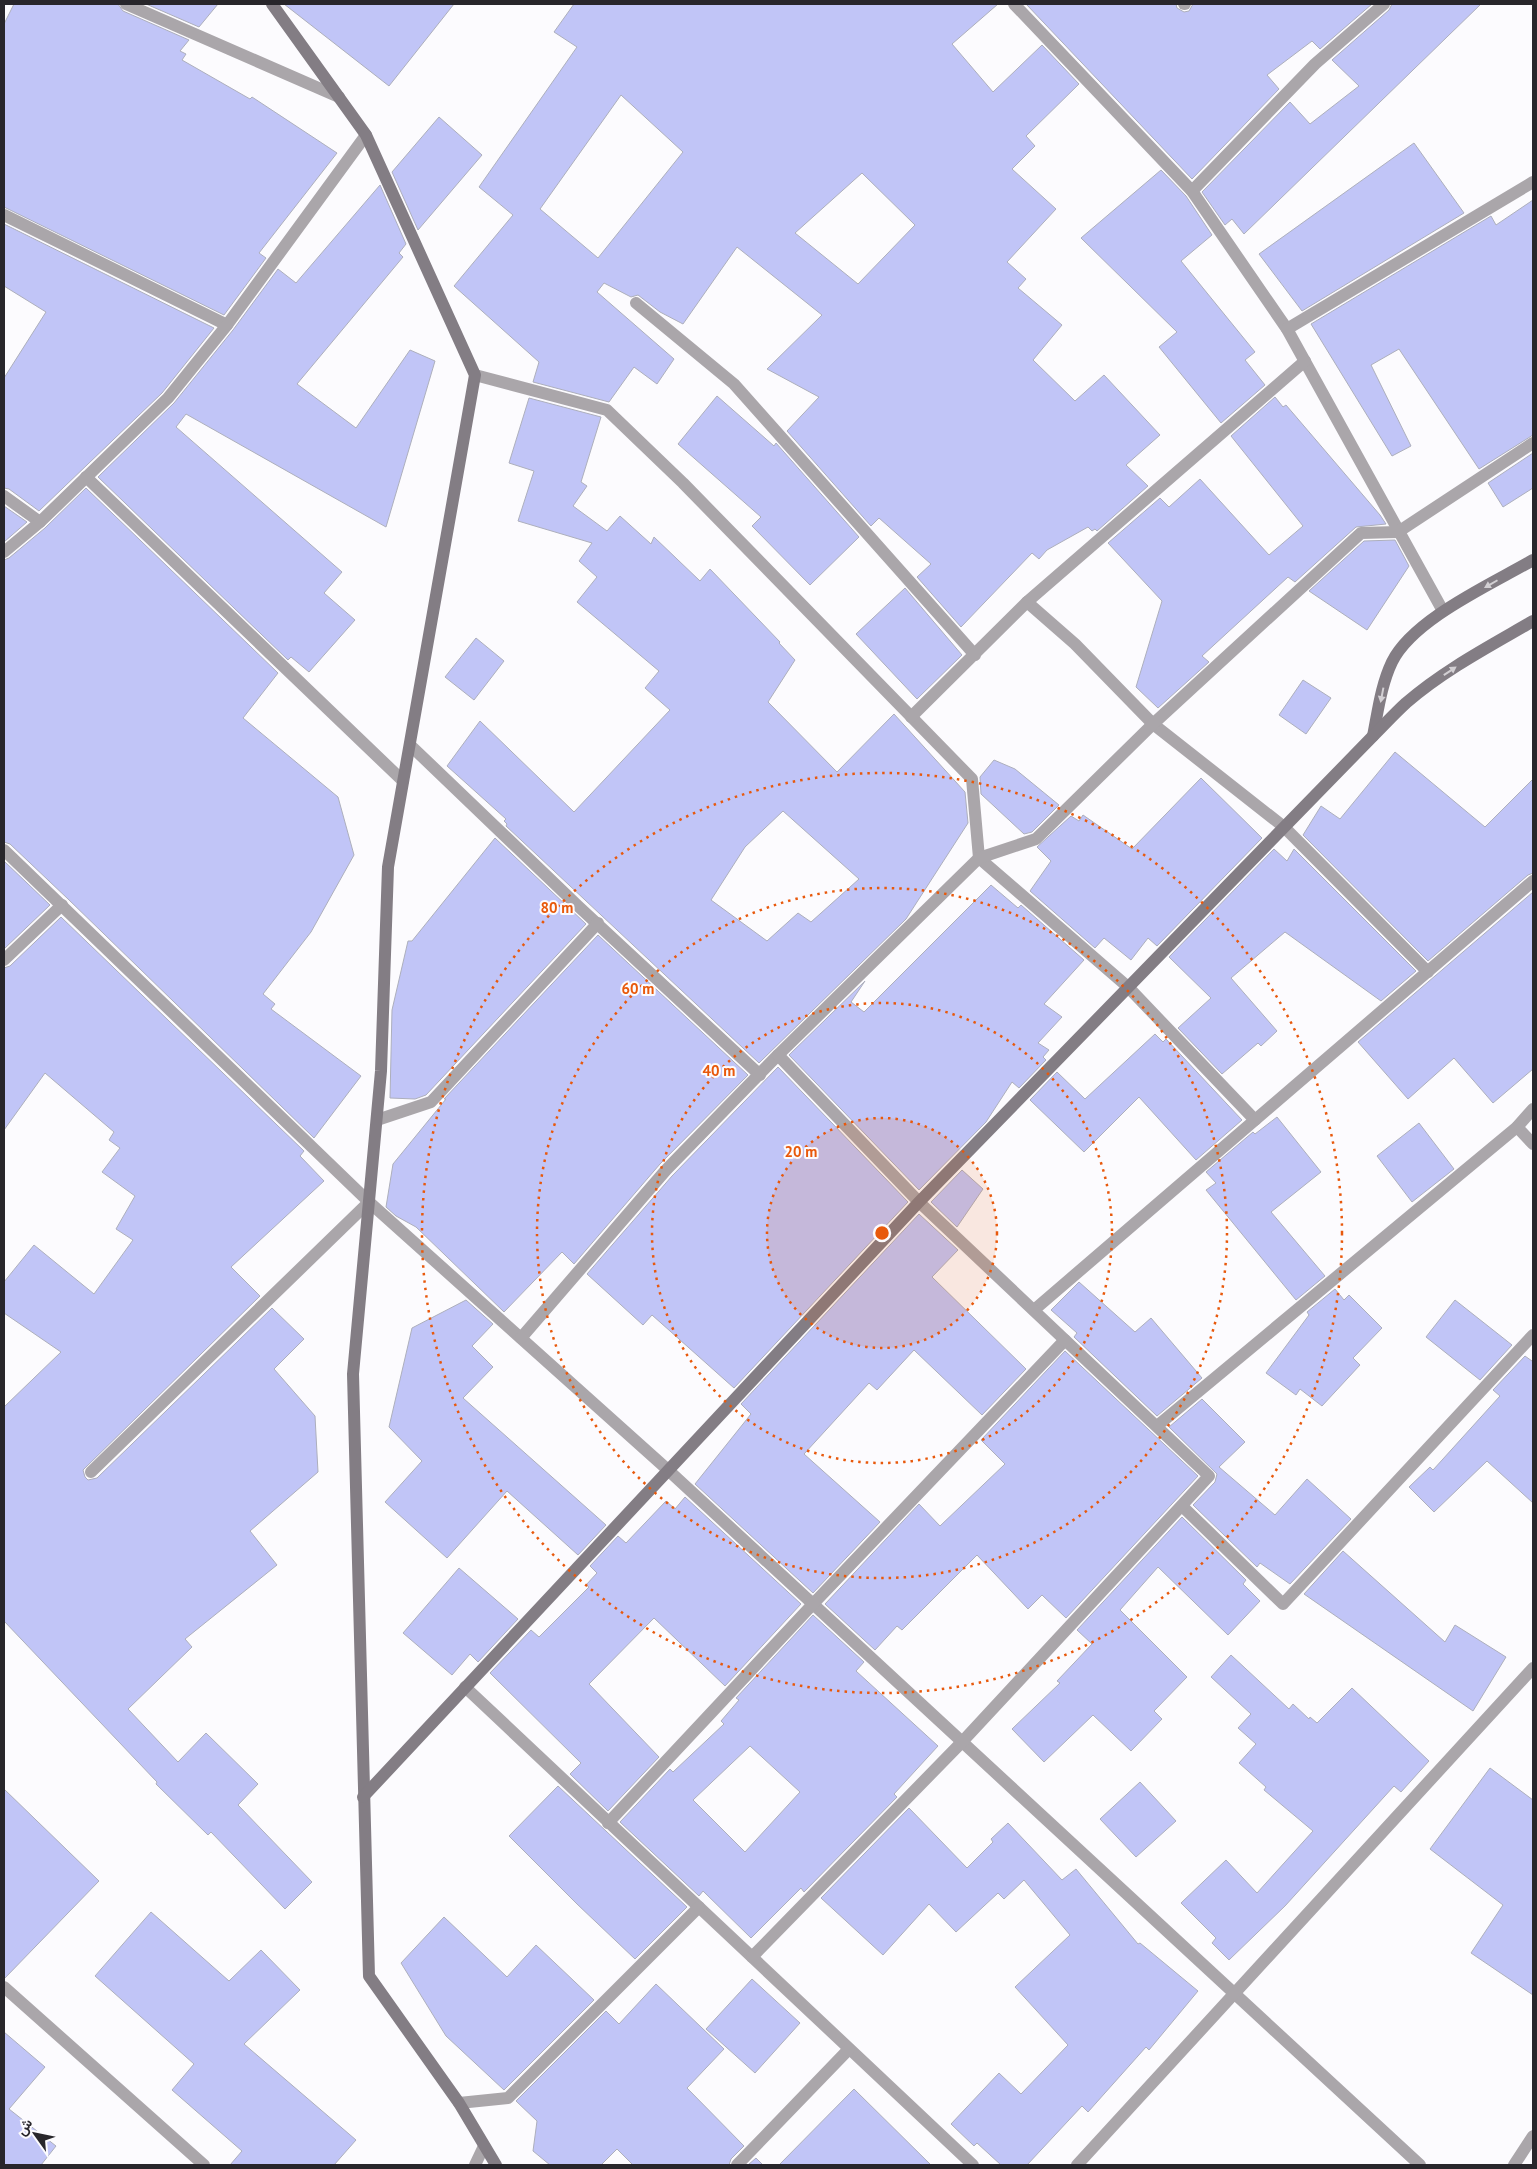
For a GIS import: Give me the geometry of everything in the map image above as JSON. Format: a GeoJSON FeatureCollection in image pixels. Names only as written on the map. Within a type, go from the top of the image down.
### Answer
{"type":"FeatureCollection","features":[{"type":"Feature","properties":{"kind":"street"},"geometry":{"type":"LineString","coordinates":[[126,4],[339,97]]}},
{"type":"Feature","properties":{"kind":"street"},"geometry":{"type":"LineString","coordinates":[[272,4],[366,135],[475,374],[388,867],[381,1072],[353,1374],[369,1976],[459,2103],[496,2165]]}},
{"type":"Feature","properties":{"kind":"street"},"geometry":{"type":"LineString","coordinates":[[1014,4],[1192,191],[1287,329],[1398,532],[1444,611]]}},
{"type":"Feature","properties":{"kind":"street"},"geometry":{"type":"LineString","coordinates":[[1192,191],[1315,64],[1384,4]]}},
{"type":"Feature","properties":{"kind":"street"},"geometry":{"type":"LineString","coordinates":[[4,552],[40,522],[168,398],[227,325],[366,135]]}},
{"type":"Feature","properties":{"kind":"street"},"geometry":{"type":"LineString","coordinates":[[1287,329],[1533,182]]}},
{"type":"Feature","properties":{"kind":"street"},"geometry":{"type":"LineString","coordinates":[[4,215],[227,325]]}},
{"type":"Feature","properties":{"kind":"street"},"geometry":{"type":"LineString","coordinates":[[636,303],[734,384],[975,655]]}},
{"type":"Feature","properties":{"kind":"street"},"geometry":{"type":"LineString","coordinates":[[911,717],[1027,602],[1305,361]]}},
{"type":"Feature","properties":{"kind":"street"},"geometry":{"type":"LineString","coordinates":[[475,374],[607,410],[683,483],[972,779],[979,858],[1128,987],[1255,1120]]}},
{"type":"Feature","properties":{"kind":"street"},"geometry":{"type":"LineString","coordinates":[[520,1338],[666,1170],[778,1055],[979,858],[1036,840],[1153,724],[1361,532],[1398,532],[1533,444]]}},
{"type":"Feature","properties":{"kind":"street"},"geometry":{"type":"LineString","coordinates":[[86,477],[403,781]]}},
{"type":"Feature","properties":{"kind":"street"},"geometry":{"type":"LineString","coordinates":[[4,496],[40,522]]}},
{"type":"Feature","properties":{"kind":"street"},"geometry":{"type":"LineString","coordinates":[[1373,736],[1385,678],[1393,660],[1403,645],[1419,628],[1444,611],[1533,560]]}},
{"type":"Feature","properties":{"kind":"street"},"geometry":{"type":"LineString","coordinates":[[1027,602],[1075,644],[1153,724],[1284,827],[1428,972]]}},
{"type":"Feature","properties":{"kind":"street"},"geometry":{"type":"LineString","coordinates":[[364,1797],[919,1202],[1373,736],[1407,703],[1441,678],[1468,659],[1533,621]]}},
{"type":"Feature","properties":{"kind":"street"},"geometry":{"type":"LineString","coordinates":[[410,744],[578,906],[598,922],[760,1075]]}},
{"type":"Feature","properties":{"kind":"street"},"geometry":{"type":"LineString","coordinates":[[4,850],[369,1202],[668,1470],[1420,2165]]}},
{"type":"Feature","properties":{"kind":"street"},"geometry":{"type":"LineString","coordinates":[[1034,1310],[1533,881]]}},
{"type":"Feature","properties":{"kind":"street"},"geometry":{"type":"LineString","coordinates":[[4,960],[62,905]]}},
{"type":"Feature","properties":{"kind":"street"},"geometry":{"type":"LineString","coordinates":[[377,1120],[431,1102],[598,922]]}},
{"type":"Feature","properties":{"kind":"street"},"geometry":{"type":"LineString","coordinates":[[752,1957],[962,1742],[1209,1476],[919,1202],[778,1055]]}},
{"type":"Feature","properties":{"kind":"street"},"geometry":{"type":"LineString","coordinates":[[1157,1426],[1517,1127],[1533,1109]]}},
{"type":"Feature","properties":{"kind":"street"},"geometry":{"type":"LineString","coordinates":[[1517,1127],[1533,1144]]}},
{"type":"Feature","properties":{"kind":"street"},"geometry":{"type":"LineString","coordinates":[[91,1472],[369,1202]]}},
{"type":"Feature","properties":{"kind":"street"},"geometry":{"type":"LineString","coordinates":[[1182,1506],[1283,1604],[1533,1335]]}},
{"type":"Feature","properties":{"kind":"street"},"geometry":{"type":"LineString","coordinates":[[608,1822],[1065,1340]]}},
{"type":"Feature","properties":{"kind":"street"},"geometry":{"type":"LineString","coordinates":[[1076,2165],[1533,1668]]}},
{"type":"Feature","properties":{"kind":"street"},"geometry":{"type":"LineString","coordinates":[[465,1688],[973,2165]]}},
{"type":"Feature","properties":{"kind":"street"},"geometry":{"type":"LineString","coordinates":[[459,2103],[508,2098],[699,1907]]}},
{"type":"Feature","properties":{"kind":"street"},"geometry":{"type":"LineString","coordinates":[[4,1987],[204,2165]]}},
{"type":"Feature","properties":{"kind":"street"},"geometry":{"type":"LineString","coordinates":[[737,2165],[849,2049]]}},
{"type":"Feature","properties":{"kind":"street"},"geometry":{"type":"LineString","coordinates":[[1514,2165],[1533,2136]]}},
{"type":"Feature","properties":{"kind":"street"},"geometry":{"type":"LineString","coordinates":[[474,2165],[484,2146]]}},
{"type":"Feature","properties":{"kind":"building"},"geometry":{"type":"Polygon","coordinates":[[[14,4],[118,4],[123,11],[189,40],[180,51],[186,54],[182,60],[250,99],[252,97],[337,153],[259,253],[266,258],[224,315],[4,207],[4,24],[14,4]]]}},
{"type":"Feature","properties":{"kind":"building"},"geometry":{"type":"Polygon","coordinates":[[[146,4],[218,4],[199,27],[146,4]]]}},
{"type":"Feature","properties":{"kind":"building"},"geometry":{"type":"Polygon","coordinates":[[[284,4],[454,4],[389,86],[284,4]]]}},
{"type":"Feature","properties":{"kind":"building"},"geometry":{"type":"Polygon","coordinates":[[[574,4],[998,4],[952,44],[993,92],[1042,45],[1079,84],[1026,136],[1035,146],[1012,169],[1056,209],[1007,262],[1026,279],[1018,288],[1062,325],[1033,360],[1075,401],[1104,375],[1160,435],[1126,465],[1148,486],[1097,531],[1095,529],[1092,531],[1088,527],[1047,550],[1039,559],[1032,553],[961,627],[917,577],[931,564],[879,518],[871,526],[787,431],[819,397],[767,369],[822,315],[737,247],[683,324],[660,312],[638,295],[631,297],[604,283],[597,292],[674,359],[657,384],[634,367],[609,402],[533,382],[539,362],[454,286],[513,215],[479,187],[577,47],[554,32],[574,4]],[[621,95],[540,209],[598,258],[683,152],[621,95]],[[862,173],[795,233],[858,284],[915,225],[862,173]]]}},
{"type":"Feature","properties":{"kind":"building"},"geometry":{"type":"Polygon","coordinates":[[[1026,4],[1176,4],[1177,8],[1184,12],[1189,11],[1193,4],[1372,4],[1320,49],[1312,41],[1267,75],[1279,89],[1192,179],[1026,4]]]}},
{"type":"Feature","properties":{"kind":"building"},"geometry":{"type":"Polygon","coordinates":[[[1392,4],[1481,4],[1244,234],[1232,219],[1225,225],[1202,192],[1290,102],[1310,124],[1359,86],[1332,60],[1389,10],[1392,4]]]}},
{"type":"Feature","properties":{"kind":"building"},"geometry":{"type":"Polygon","coordinates":[[[439,117],[482,155],[418,230],[392,172],[439,117]]]}},
{"type":"Feature","properties":{"kind":"building"},"geometry":{"type":"Polygon","coordinates":[[[1414,143],[1464,213],[1302,311],[1259,254],[1414,143]]]}},
{"type":"Feature","properties":{"kind":"building"},"geometry":{"type":"Polygon","coordinates":[[[1161,170],[1186,196],[1212,235],[1181,261],[1255,352],[1245,360],[1265,385],[1221,423],[1159,347],[1177,332],[1081,238],[1161,170]]]}},
{"type":"Feature","properties":{"kind":"building"},"geometry":{"type":"Polygon","coordinates":[[[380,185],[406,244],[399,253],[403,257],[297,384],[356,428],[410,350],[435,361],[386,527],[186,414],[176,427],[342,572],[324,593],[355,620],[309,672],[291,657],[288,660],[98,477],[174,403],[233,330],[278,269],[296,283],[380,185]]]}},
{"type":"Feature","properties":{"kind":"building"},"geometry":{"type":"Polygon","coordinates":[[[1533,200],[1533,435],[1479,469],[1399,349],[1371,365],[1411,446],[1392,456],[1311,324],[1491,216],[1496,225],[1533,200]]]}},
{"type":"Feature","properties":{"kind":"building"},"geometry":{"type":"Polygon","coordinates":[[[4,224],[214,328],[162,393],[39,511],[9,489],[4,488],[4,378],[46,312],[4,286],[4,224]]]}},
{"type":"Feature","properties":{"kind":"building"},"geometry":{"type":"Polygon","coordinates":[[[717,396],[774,446],[776,443],[859,537],[810,585],[752,526],[761,517],[678,444],[717,396]]]}},
{"type":"Feature","properties":{"kind":"building"},"geometry":{"type":"Polygon","coordinates":[[[1275,397],[1283,407],[1286,405],[1386,524],[1356,527],[1295,582],[1288,577],[1202,656],[1209,662],[1158,708],[1136,687],[1162,601],[1108,543],[1160,498],[1169,507],[1200,479],[1269,555],[1303,526],[1231,436],[1275,397]]]}},
{"type":"Feature","properties":{"kind":"building"},"geometry":{"type":"Polygon","coordinates":[[[529,398],[601,417],[581,482],[587,486],[573,506],[607,531],[620,516],[651,544],[654,537],[700,581],[710,569],[795,660],[768,702],[837,772],[894,714],[965,792],[968,823],[906,919],[759,1063],[506,826],[507,824],[504,821],[506,819],[447,766],[480,721],[574,812],[670,710],[645,688],[659,671],[577,602],[597,577],[579,561],[592,543],[518,521],[534,471],[509,463],[529,398]],[[783,811],[745,847],[711,900],[767,941],[798,913],[811,922],[859,879],[783,811]]]}},
{"type":"Feature","properties":{"kind":"building"},"geometry":{"type":"Polygon","coordinates":[[[1533,453],[1533,488],[1503,507],[1488,483],[1533,453]]]}},
{"type":"Feature","properties":{"kind":"building"},"geometry":{"type":"Polygon","coordinates":[[[86,488],[278,673],[243,718],[338,797],[354,855],[311,932],[263,994],[275,1004],[271,1009],[361,1076],[314,1138],[68,899],[10,844],[4,842],[4,560],[45,528],[86,488]]]}},
{"type":"Feature","properties":{"kind":"building"},"geometry":{"type":"Polygon","coordinates":[[[4,506],[27,522],[4,542],[4,506]]]}},
{"type":"Feature","properties":{"kind":"building"},"geometry":{"type":"Polygon","coordinates":[[[1395,540],[1409,566],[1367,630],[1309,591],[1364,541],[1395,540]]]}},
{"type":"Feature","properties":{"kind":"building"},"geometry":{"type":"Polygon","coordinates":[[[905,588],[962,655],[917,699],[856,634],[905,588]]]}},
{"type":"Feature","properties":{"kind":"building"},"geometry":{"type":"Polygon","coordinates":[[[476,638],[504,661],[474,700],[445,677],[476,638]]]}},
{"type":"Feature","properties":{"kind":"building"},"geometry":{"type":"Polygon","coordinates":[[[1303,680],[1331,698],[1306,734],[1279,715],[1303,680]]]}},
{"type":"Feature","properties":{"kind":"building"},"geometry":{"type":"Polygon","coordinates":[[[1395,752],[1485,827],[1533,779],[1533,873],[1528,875],[1428,961],[1303,835],[1321,806],[1340,819],[1395,752]]]}},
{"type":"Feature","properties":{"kind":"building"},"geometry":{"type":"Polygon","coordinates":[[[994,760],[1015,769],[1059,805],[1032,832],[1024,834],[981,794],[980,777],[994,760]]]}},
{"type":"Feature","properties":{"kind":"building"},"geometry":{"type":"Polygon","coordinates":[[[1201,778],[1262,838],[1157,946],[1148,938],[1131,960],[1104,938],[1095,948],[1030,891],[1051,861],[1037,847],[1071,816],[1079,821],[1083,815],[1132,849],[1201,778]]]}},
{"type":"Feature","properties":{"kind":"building"},"geometry":{"type":"Polygon","coordinates":[[[495,838],[586,924],[426,1095],[415,1099],[390,1098],[392,1010],[408,941],[412,941],[495,838]]]}},
{"type":"Feature","properties":{"kind":"building"},"geometry":{"type":"Polygon","coordinates":[[[1274,849],[1287,861],[1294,849],[1416,971],[1381,1001],[1285,932],[1231,978],[1277,1031],[1261,1046],[1258,1043],[1222,1074],[1178,1028],[1211,998],[1169,957],[1274,849]]]}},
{"type":"Feature","properties":{"kind":"building"},"geometry":{"type":"Polygon","coordinates":[[[4,861],[50,905],[4,949],[4,861]]]}},
{"type":"Feature","properties":{"kind":"building"},"geometry":{"type":"Polygon","coordinates":[[[991,885],[1018,908],[1021,905],[1084,960],[1044,1004],[1062,1017],[1038,1043],[1049,1050],[1043,1057],[1046,1060],[1019,1088],[1012,1082],[986,1122],[919,1190],[789,1055],[865,981],[851,1002],[864,1012],[991,885]]]}},
{"type":"Feature","properties":{"kind":"building"},"geometry":{"type":"Polygon","coordinates":[[[1533,892],[1533,1069],[1493,1103],[1454,1058],[1408,1099],[1358,1042],[1533,892]]]}},
{"type":"Feature","properties":{"kind":"building"},"geometry":{"type":"Polygon","coordinates":[[[61,917],[304,1151],[300,1156],[324,1181],[231,1267],[260,1296],[83,1470],[88,1480],[97,1478],[272,1308],[304,1339],[274,1369],[315,1416],[318,1472],[250,1531],[277,1565],[185,1639],[192,1647],[128,1709],[178,1762],[206,1733],[258,1784],[238,1805],[312,1882],[285,1909],[211,1832],[208,1835],[156,1784],[157,1782],[4,1621],[4,1407],[61,1352],[4,1313],[4,1282],[34,1245],[94,1294],[133,1240],[116,1229],[135,1196],[102,1172],[120,1148],[109,1140],[114,1132],[45,1073],[4,1130],[4,968],[10,966],[61,917]]]}},
{"type":"Feature","properties":{"kind":"building"},"geometry":{"type":"Polygon","coordinates":[[[598,935],[748,1075],[660,1164],[574,1264],[562,1252],[504,1312],[416,1227],[396,1216],[386,1207],[393,1164],[446,1099],[444,1099],[598,935]]]}},
{"type":"Feature","properties":{"kind":"building"},"geometry":{"type":"Polygon","coordinates":[[[1155,1034],[1163,1042],[1166,1039],[1242,1120],[1196,1160],[1139,1097],[1084,1152],[1030,1100],[1057,1072],[1085,1099],[1155,1034]]]}},
{"type":"Feature","properties":{"kind":"building"},"geometry":{"type":"Polygon","coordinates":[[[778,1067],[908,1202],[734,1388],[652,1315],[643,1325],[587,1274],[672,1176],[778,1067]]]}},
{"type":"Feature","properties":{"kind":"building"},"geometry":{"type":"Polygon","coordinates":[[[1277,1117],[1321,1172],[1271,1212],[1325,1276],[1296,1300],[1206,1190],[1216,1183],[1206,1172],[1253,1132],[1255,1134],[1277,1117]]]}},
{"type":"Feature","properties":{"kind":"building"},"geometry":{"type":"Polygon","coordinates":[[[1419,1123],[1454,1169],[1412,1202],[1377,1156],[1419,1123]]]}},
{"type":"Feature","properties":{"kind":"building"},"geometry":{"type":"Polygon","coordinates":[[[962,1170],[983,1189],[957,1227],[931,1202],[962,1170]]]}},
{"type":"Feature","properties":{"kind":"building"},"geometry":{"type":"Polygon","coordinates":[[[919,1214],[958,1250],[932,1277],[1026,1369],[982,1415],[914,1350],[877,1390],[869,1383],[804,1454],[880,1522],[813,1593],[695,1484],[751,1414],[741,1404],[919,1214]]]}},
{"type":"Feature","properties":{"kind":"building"},"geometry":{"type":"Polygon","coordinates":[[[1079,1282],[1135,1332],[1151,1318],[1202,1378],[1157,1416],[1074,1337],[1077,1333],[1051,1310],[1079,1282]]]}},
{"type":"Feature","properties":{"kind":"building"},"geometry":{"type":"Polygon","coordinates":[[[1335,1289],[1344,1300],[1349,1295],[1382,1328],[1353,1358],[1360,1365],[1322,1406],[1300,1389],[1296,1395],[1266,1373],[1309,1315],[1307,1312],[1335,1289]]]}},
{"type":"Feature","properties":{"kind":"building"},"geometry":{"type":"Polygon","coordinates":[[[466,1300],[493,1324],[472,1346],[493,1367],[463,1398],[606,1525],[578,1555],[507,1491],[447,1558],[385,1502],[422,1461],[389,1427],[412,1328],[466,1300]]]}},
{"type":"Feature","properties":{"kind":"building"},"geometry":{"type":"Polygon","coordinates":[[[1455,1300],[1512,1345],[1480,1380],[1426,1337],[1455,1300]]]}},
{"type":"Feature","properties":{"kind":"building"},"geometry":{"type":"Polygon","coordinates":[[[1065,1351],[1198,1476],[1066,1618],[1042,1595],[1028,1609],[977,1555],[902,1630],[897,1626],[875,1650],[825,1604],[919,1504],[940,1526],[1005,1464],[981,1440],[1065,1351]]]}},
{"type":"Feature","properties":{"kind":"building"},"geometry":{"type":"Polygon","coordinates":[[[1525,1356],[1533,1360],[1533,1503],[1487,1461],[1434,1512],[1409,1487],[1430,1467],[1433,1470],[1500,1396],[1493,1390],[1525,1356]]]}},
{"type":"Feature","properties":{"kind":"building"},"geometry":{"type":"Polygon","coordinates":[[[1202,1399],[1245,1442],[1219,1467],[1275,1515],[1307,1479],[1351,1519],[1290,1584],[1260,1563],[1257,1567],[1193,1505],[1215,1482],[1217,1474],[1169,1427],[1202,1399]]]}},
{"type":"Feature","properties":{"kind":"building"},"geometry":{"type":"Polygon","coordinates":[[[685,1497],[801,1604],[725,1686],[654,1618],[589,1684],[659,1757],[608,1811],[570,1774],[581,1763],[490,1673],[531,1630],[539,1637],[589,1587],[586,1585],[597,1573],[590,1566],[618,1536],[626,1543],[666,1501],[675,1509],[685,1497]]]}},
{"type":"Feature","properties":{"kind":"building"},"geometry":{"type":"Polygon","coordinates":[[[1182,1517],[1246,1580],[1243,1584],[1260,1601],[1228,1635],[1158,1567],[1120,1610],[1187,1677],[1154,1711],[1162,1719],[1131,1751],[1093,1715],[1044,1762],[1012,1729],[1060,1683],[1057,1681],[1092,1644],[1077,1630],[1182,1517]]]}},
{"type":"Feature","properties":{"kind":"building"},"geometry":{"type":"Polygon","coordinates":[[[1343,1551],[1445,1642],[1455,1625],[1506,1657],[1473,1711],[1304,1594],[1343,1551]]]}},
{"type":"Feature","properties":{"kind":"building"},"geometry":{"type":"Polygon","coordinates":[[[459,1568],[518,1619],[478,1662],[470,1654],[452,1675],[403,1633],[459,1568]]]}},
{"type":"Feature","properties":{"kind":"building"},"geometry":{"type":"Polygon","coordinates":[[[813,1615],[864,1662],[856,1671],[938,1746],[894,1794],[897,1797],[804,1892],[801,1888],[751,1938],[703,1891],[699,1896],[620,1822],[670,1769],[673,1772],[724,1724],[721,1721],[739,1700],[736,1698],[813,1615]],[[750,1746],[693,1800],[745,1852],[800,1792],[750,1746]]]}},
{"type":"Feature","properties":{"kind":"building"},"geometry":{"type":"Polygon","coordinates":[[[1231,1655],[1289,1709],[1293,1704],[1309,1719],[1310,1717],[1317,1723],[1352,1688],[1429,1761],[1401,1792],[1394,1786],[1285,1906],[1229,1960],[1212,1943],[1216,1938],[1181,1903],[1226,1860],[1257,1893],[1313,1831],[1264,1790],[1266,1787],[1239,1763],[1256,1744],[1238,1728],[1251,1714],[1211,1677],[1231,1655]]]}},
{"type":"Feature","properties":{"kind":"building"},"geometry":{"type":"Polygon","coordinates":[[[1490,1768],[1533,1800],[1533,1995],[1471,1953],[1503,1905],[1430,1849],[1490,1768]]]}},
{"type":"Feature","properties":{"kind":"building"},"geometry":{"type":"Polygon","coordinates":[[[1140,1782],[1176,1821],[1136,1857],[1100,1819],[1140,1782]]]}},
{"type":"Feature","properties":{"kind":"building"},"geometry":{"type":"Polygon","coordinates":[[[558,1786],[687,1907],[635,1959],[509,1836],[558,1786]]]}},
{"type":"Feature","properties":{"kind":"building"},"geometry":{"type":"Polygon","coordinates":[[[4,1789],[99,1881],[4,1979],[4,1789]]]}},
{"type":"Feature","properties":{"kind":"building"},"geometry":{"type":"Polygon","coordinates":[[[909,1808],[967,1868],[993,1842],[991,1839],[1008,1823],[1062,1880],[1076,1869],[1138,1944],[1140,1943],[1198,1991],[1149,2050],[1146,2047],[1088,2112],[1082,2106],[1027,2165],[1001,2165],[977,2143],[974,2146],[951,2124],[999,2073],[1021,2094],[1068,2045],[1015,1987],[1070,1935],[1024,1880],[1004,1899],[998,1893],[956,1932],[929,1904],[883,1955],[821,1898],[909,1808]]]}},
{"type":"Feature","properties":{"kind":"building"},"geometry":{"type":"Polygon","coordinates":[[[151,1912],[229,1981],[261,1950],[300,1990],[244,2044],[356,2140],[334,2165],[230,2165],[242,2151],[172,2090],[194,2064],[95,1976],[151,1912]]]}},
{"type":"Feature","properties":{"kind":"building"},"geometry":{"type":"Polygon","coordinates":[[[444,1917],[507,1977],[536,1945],[594,2000],[504,2090],[446,2036],[401,1963],[444,1917]]]}},
{"type":"Feature","properties":{"kind":"building"},"geometry":{"type":"Polygon","coordinates":[[[752,1979],[800,2023],[755,2073],[706,2029],[752,1979]]]}},
{"type":"Feature","properties":{"kind":"building"},"geometry":{"type":"Polygon","coordinates":[[[656,1984],[724,2049],[687,2088],[744,2146],[731,2159],[729,2165],[633,2165],[617,2149],[601,2165],[550,2165],[533,2151],[537,2121],[516,2101],[606,2011],[619,2024],[656,1984]]]}},
{"type":"Feature","properties":{"kind":"building"},"geometry":{"type":"Polygon","coordinates":[[[4,2032],[45,2067],[9,2109],[56,2146],[41,2165],[4,2165],[4,2032]]]}},
{"type":"Feature","properties":{"kind":"building"},"geometry":{"type":"Polygon","coordinates":[[[854,2089],[931,2165],[779,2165],[854,2089]]]}},
{"type":"Feature","properties":{"kind":"building"},"geometry":{"type":"Polygon","coordinates":[[[756,2158],[763,2165],[748,2165],[756,2158]]]}}]}
